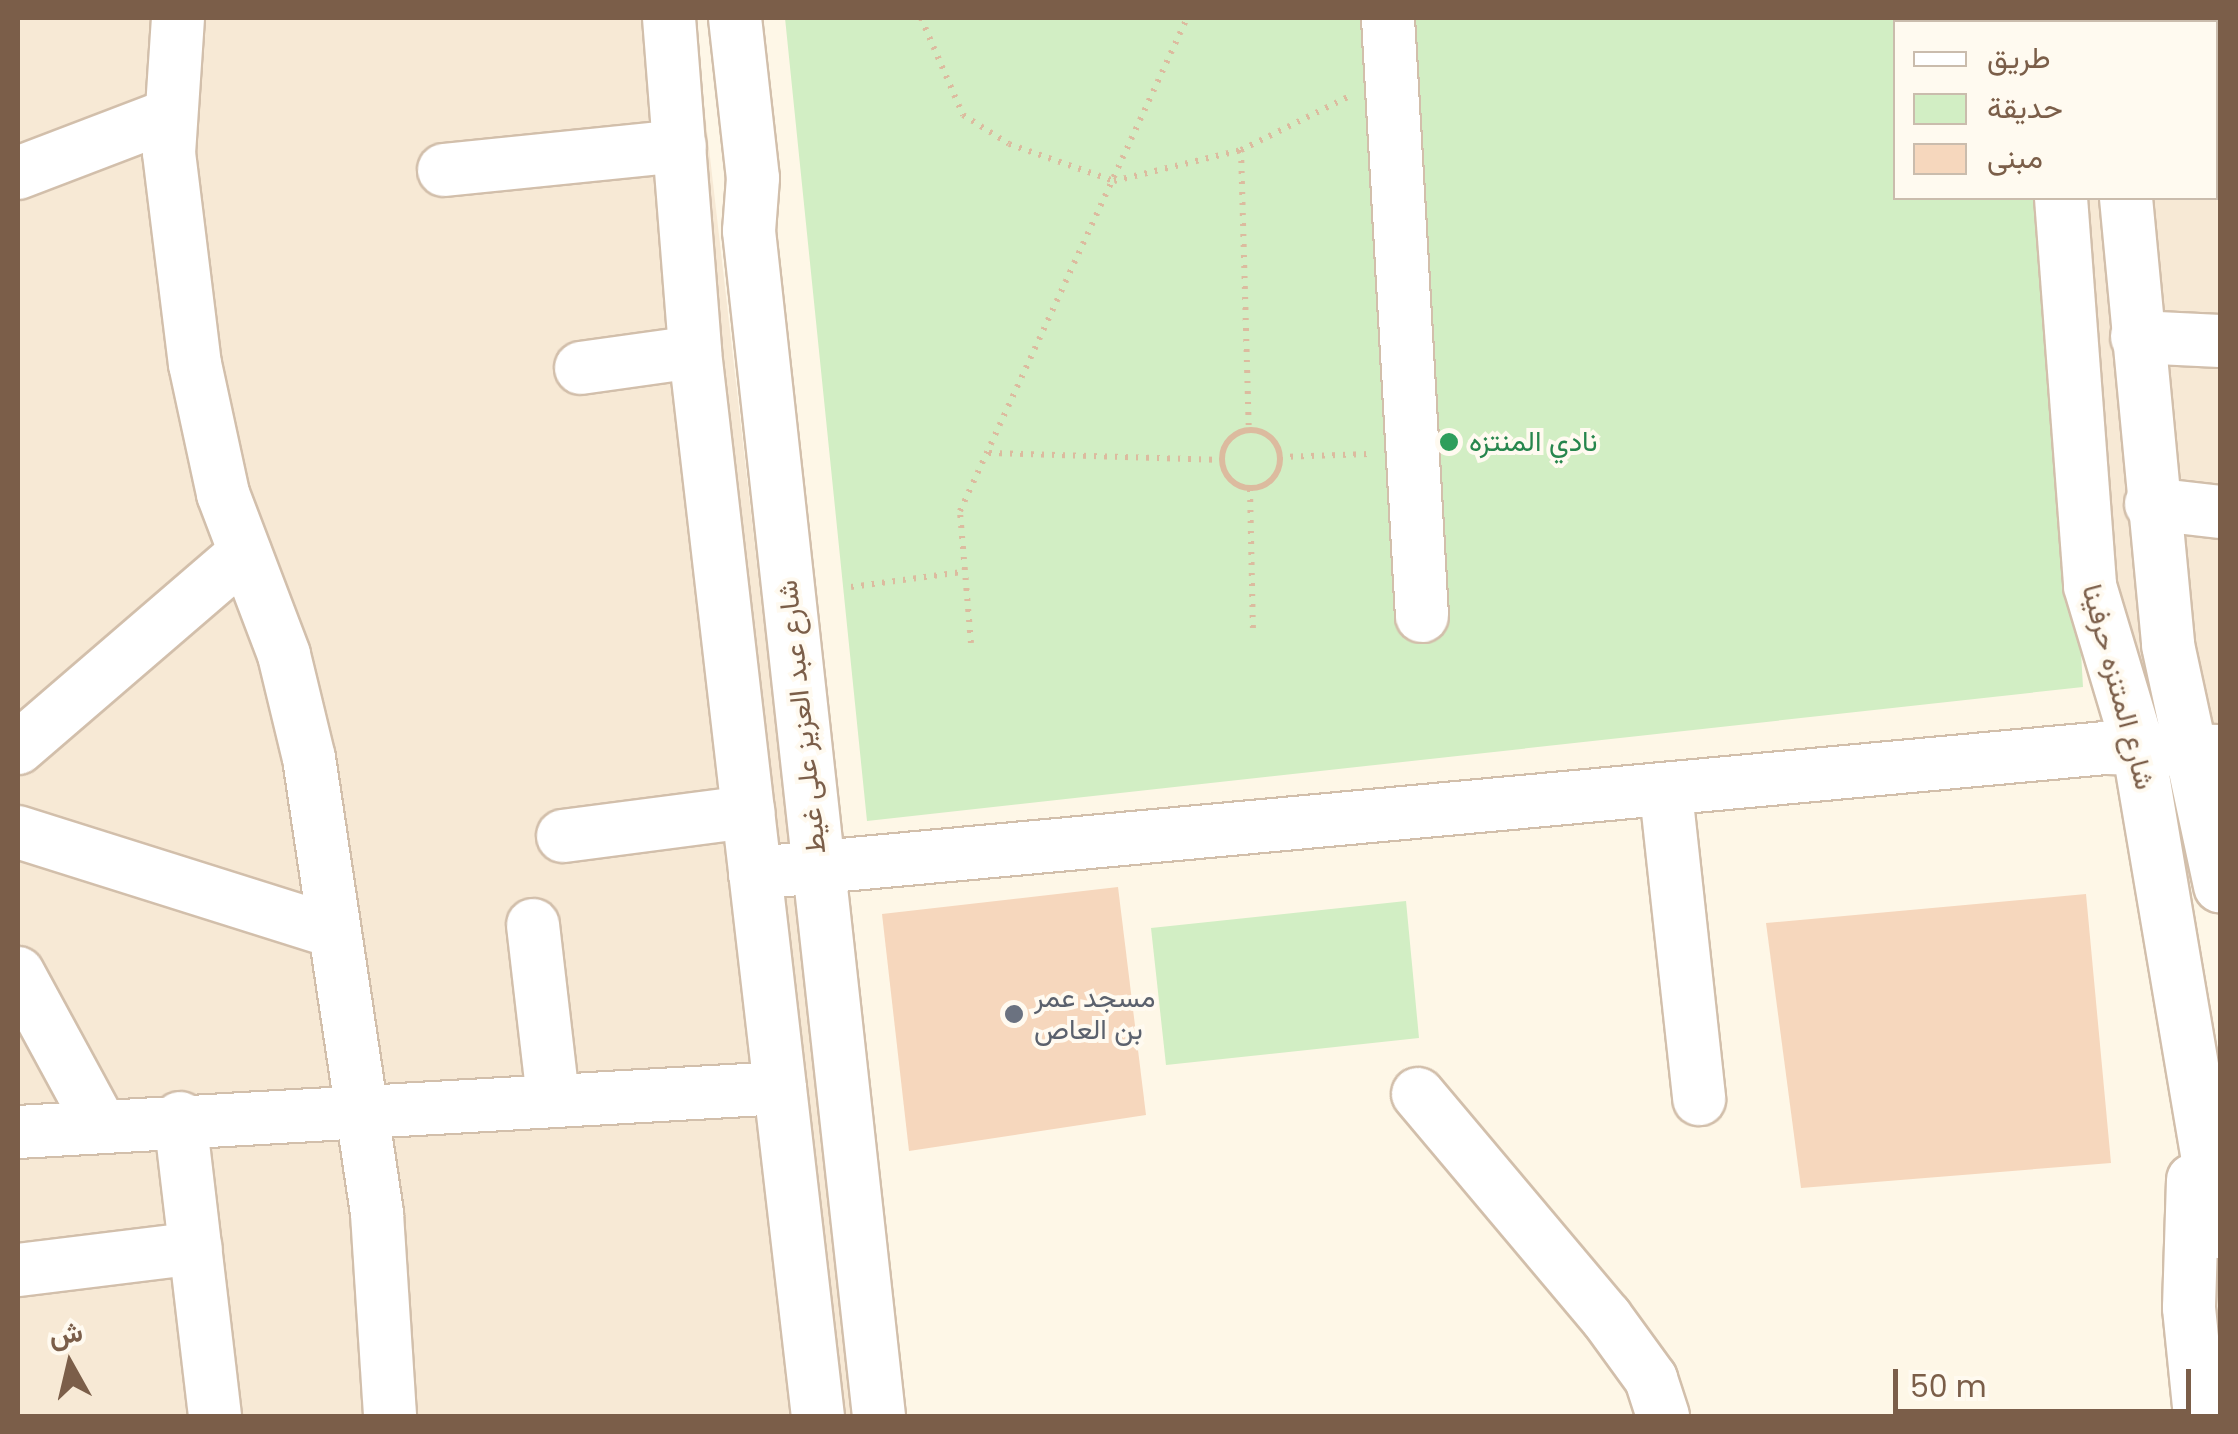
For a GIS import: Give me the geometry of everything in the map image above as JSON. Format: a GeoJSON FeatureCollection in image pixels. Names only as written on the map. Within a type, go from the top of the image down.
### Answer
{"type":"FeatureCollection","features":[{"type":"Feature","properties":{"kind":"street"},"geometry":{"type":"LineString","coordinates":[[178,18],[170,114],[172,209],[195,364],[244,553],[299,706],[360,1109],[377,1415]]}},
{"type":"Feature","properties":{"kind":"street"},"geometry":{"type":"LineString","coordinates":[[669,18],[695,352],[818,1416]]}},
{"type":"Feature","properties":{"kind":"street","name":"شارع عبد العزيز على غيط"},"geometry":{"type":"LineString","coordinates":[[735,18],[753,178],[749,231],[879,1416]]}},
{"type":"Feature","properties":{"kind":"street"},"geometry":{"type":"LineString","coordinates":[[1388,18],[1422,616]]}},
{"type":"Feature","properties":{"kind":"street"},"geometry":{"type":"LineString","coordinates":[[18,173],[170,114]]}},
{"type":"Feature","properties":{"kind":"street"},"geometry":{"type":"LineString","coordinates":[[444,170],[682,165],[753,178]]}},
{"type":"Feature","properties":{"kind":"street","name":"شارع المتنزه حرفينا"},"geometry":{"type":"LineString","coordinates":[[2061,200],[2090,586],[2138,746],[2220,1232]]}},
{"type":"Feature","properties":{"kind":"street","name":"شارع المتنزه حرفينا"},"geometry":{"type":"LineString","coordinates":[[2126,200],[2151,504],[2168,645],[2207,750],[2220,886]]}},
{"type":"Feature","properties":{"kind":"street"},"geometry":{"type":"LineString","coordinates":[[2137,338],[2220,341]]}},
{"type":"Feature","properties":{"kind":"street"},"geometry":{"type":"LineString","coordinates":[[582,368],[695,352]]}},
{"type":"Feature","properties":{"kind":"street"},"geometry":{"type":"LineString","coordinates":[[2151,504],[2220,512]]}},
{"type":"Feature","properties":{"kind":"street"},"geometry":{"type":"LineString","coordinates":[[18,748],[244,553]]}},
{"type":"Feature","properties":{"kind":"street"},"geometry":{"type":"LineString","coordinates":[[755,874],[818,865],[1666,792],[2138,746],[2207,750]]}},
{"type":"Feature","properties":{"kind":"street"},"geometry":{"type":"LineString","coordinates":[[1666,792],[1699,1099]]}},
{"type":"Feature","properties":{"kind":"street"},"geometry":{"type":"LineString","coordinates":[[564,836],[748,812]]}},
{"type":"Feature","properties":{"kind":"street"},"geometry":{"type":"LineString","coordinates":[[18,832],[332,931]]}},
{"type":"Feature","properties":{"kind":"street"},"geometry":{"type":"LineString","coordinates":[[533,925],[552,1098]]}},
{"type":"Feature","properties":{"kind":"street"},"geometry":{"type":"LineString","coordinates":[[18,973],[99,1122]]}},
{"type":"Feature","properties":{"kind":"street"},"geometry":{"type":"LineString","coordinates":[[18,1132],[99,1122],[780,1088]]}},
{"type":"Feature","properties":{"kind":"street"},"geometry":{"type":"LineString","coordinates":[[1418,1094],[1606,1317],[1651,1379],[1662,1416]]}},
{"type":"Feature","properties":{"kind":"street"},"geometry":{"type":"LineString","coordinates":[[2200,1416],[2188,1249],[2203,1114]]}},
{"type":"Feature","properties":{"kind":"street"},"geometry":{"type":"LineString","coordinates":[[180,1118],[215,1416]]}},
{"type":"Feature","properties":{"kind":"street"},"geometry":{"type":"LineString","coordinates":[[18,1270],[196,1248]]}},
{"type":"Feature","properties":{"kind":"path"},"geometry":{"type":"LineString","coordinates":[[921,18],[963,115],[1009,144],[1114,181],[1241,150],[1392,76]]}},
{"type":"Feature","properties":{"kind":"path"},"geometry":{"type":"LineString","coordinates":[[971,643],[962,572],[960,512],[1186,18]]}},
{"type":"Feature","properties":{"kind":"path"},"geometry":{"type":"LineString","coordinates":[[1241,150],[1249,430]]}},
{"type":"Feature","properties":{"kind":"path"},"geometry":{"type":"LineString","coordinates":[[1249,430],[1270,437],[1280,457],[1273,478],[1250,488],[1232,480],[1222,460],[1230,440],[1249,430]]}},
{"type":"Feature","properties":{"kind":"path"},"geometry":{"type":"LineString","coordinates":[[989,453],[1222,460]]}},
{"type":"Feature","properties":{"kind":"path"},"geometry":{"type":"LineString","coordinates":[[1280,457],[1413,453]]}},
{"type":"Feature","properties":{"kind":"path"},"geometry":{"type":"LineString","coordinates":[[1250,488],[1252,629]]}},
{"type":"Feature","properties":{"kind":"path"},"geometry":{"type":"LineString","coordinates":[[851,587],[962,572]]}},
{"type":"Feature","properties":{"kind":"shaded area"},"geometry":{"type":"Polygon","coordinates":[[[18,18],[694,18],[855,1416],[18,1416],[18,18]]]}},
{"type":"Feature","properties":{"kind":"shaded area"},"geometry":{"type":"Polygon","coordinates":[[[2065,18],[2220,18],[2220,753],[2108,736],[2075,200],[2218,200],[2218,20],[2065,18]]]}},
{"type":"Feature","properties":{"kind":"green space","name":"نادي المنتزه"},"geometry":{"type":"Polygon","coordinates":[[[785,18],[2044,18],[1893,20],[1893,200],[2055,200],[2083,687],[867,821],[785,18]]]}},
{"type":"Feature","properties":{"kind":"green space"},"geometry":{"type":"Polygon","coordinates":[[[1406,901],[1419,1038],[1166,1065],[1151,928],[1406,901]]]}},
{"type":"Feature","properties":{"kind":"building","name":"مسجد عمر بن العاص"},"geometry":{"type":"Polygon","coordinates":[[[1118,887],[1146,1115],[909,1151],[882,914],[1118,887]]]}},
{"type":"Feature","properties":{"kind":"building"},"geometry":{"type":"Polygon","coordinates":[[[2086,894],[2111,1163],[1801,1188],[1766,923],[2086,894]]]}},
{"type":"Feature","properties":{"kind":"place","name":"نادي المنتزه"},"geometry":{"type":"Point","coordinates":[1449,442]}},
{"type":"Feature","properties":{"kind":"place","name":"مسجد عمر بن العاص"},"geometry":{"type":"Point","coordinates":[1014,1014]}}]}
